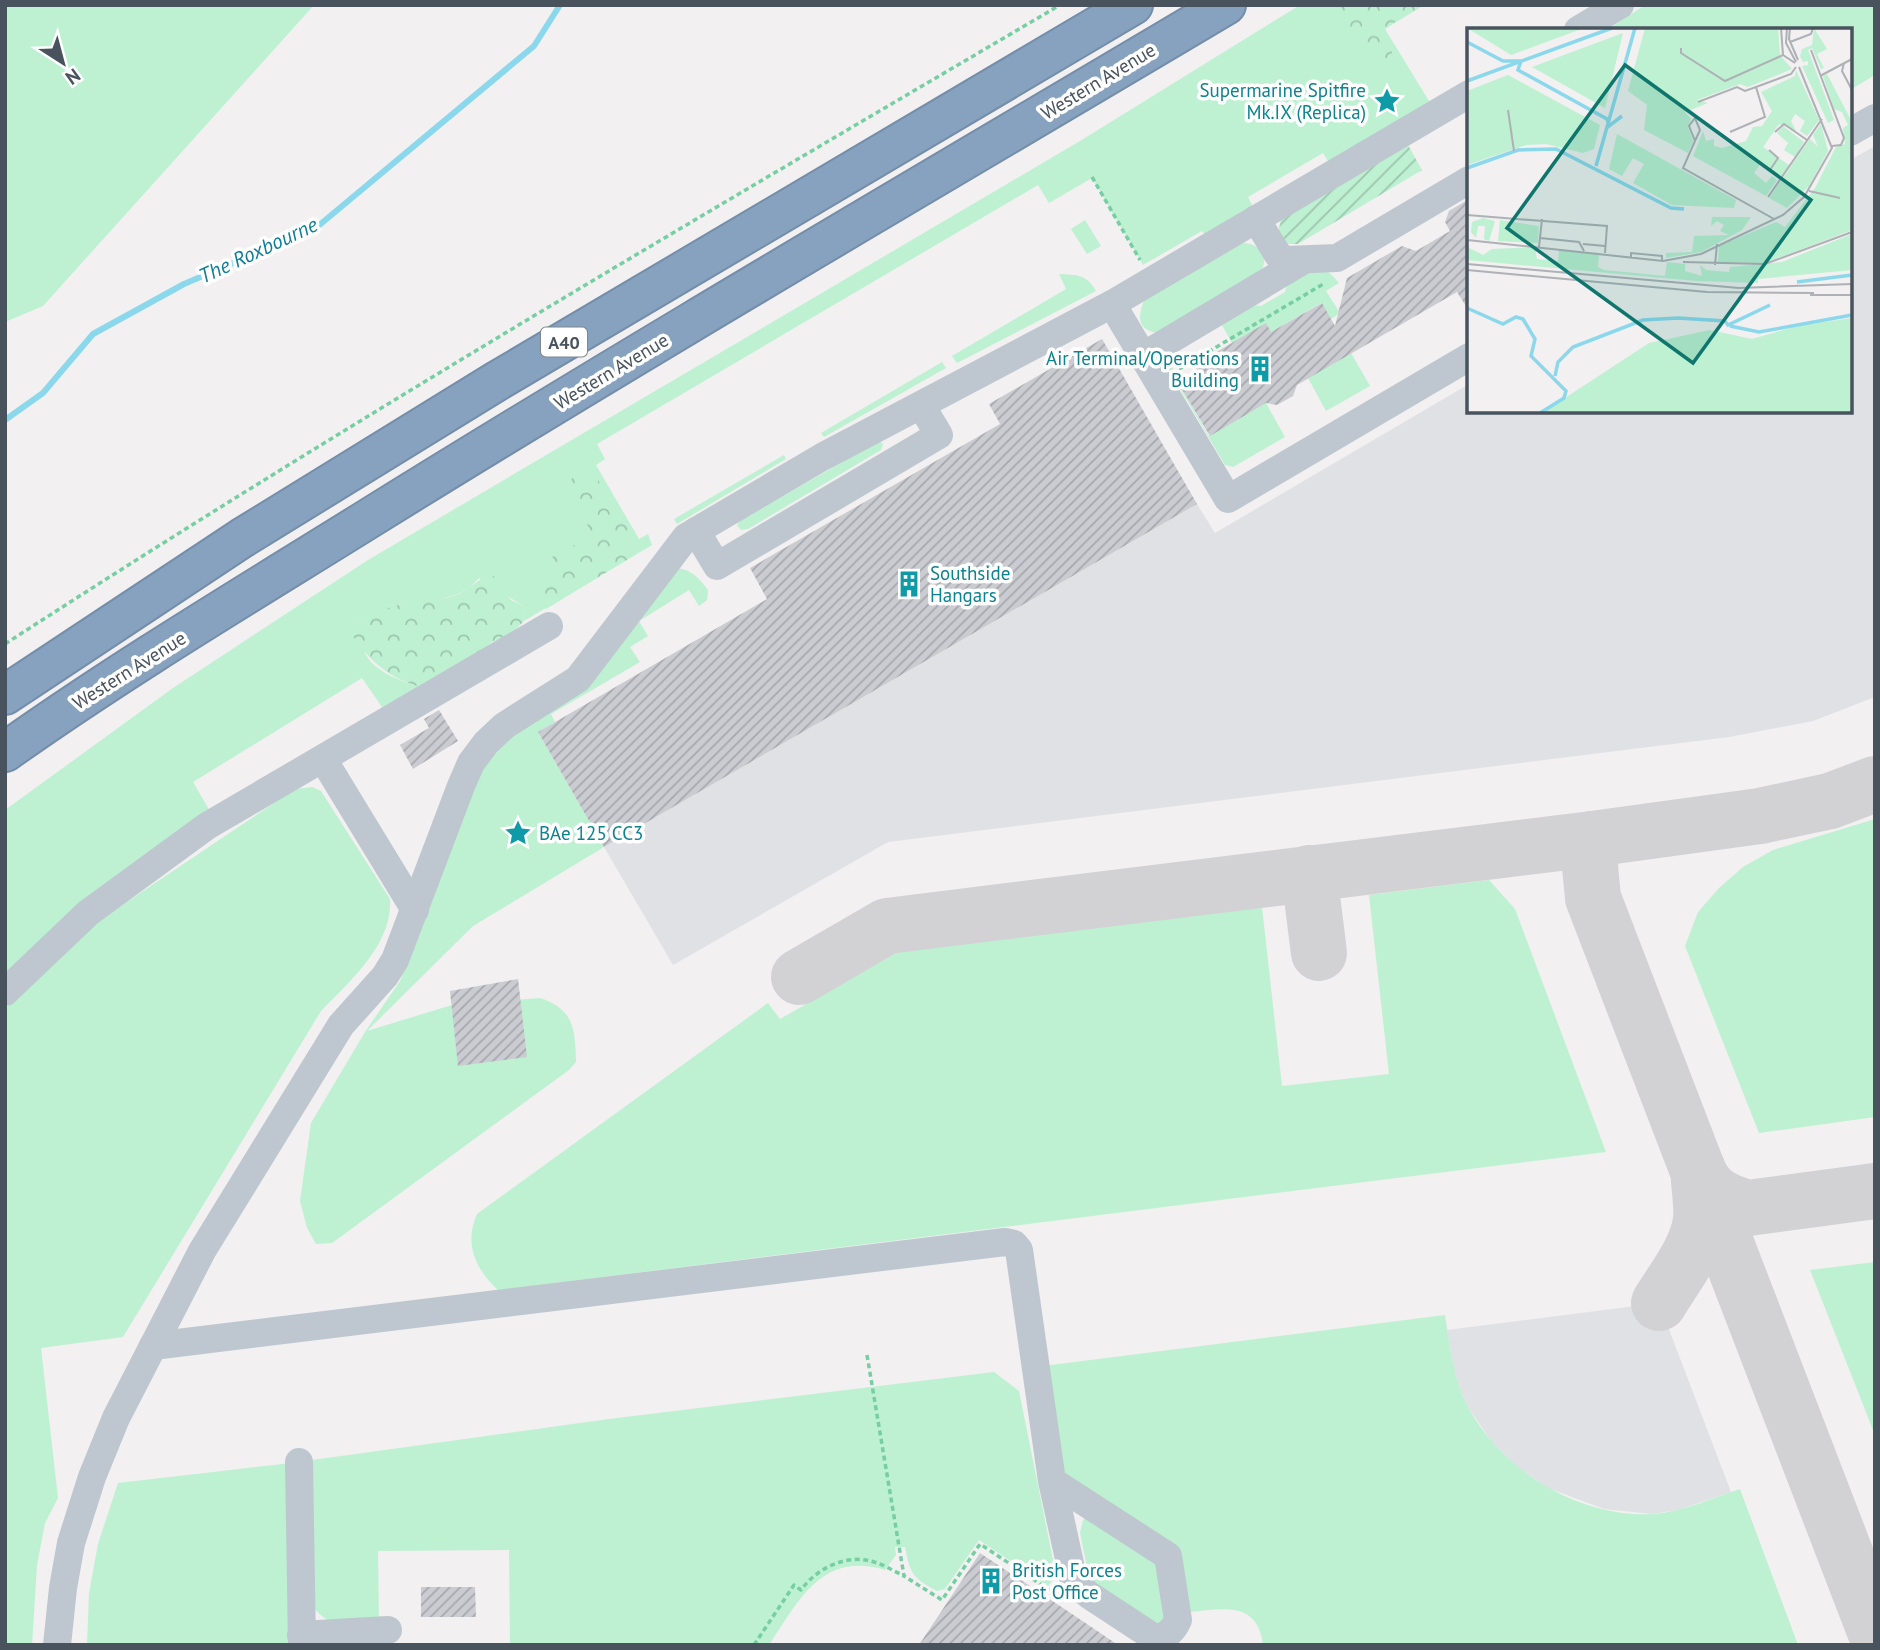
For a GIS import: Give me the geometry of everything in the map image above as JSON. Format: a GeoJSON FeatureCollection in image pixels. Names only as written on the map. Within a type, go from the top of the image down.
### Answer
{"type":"FeatureCollection","features":[{"type":"Feature","properties":{"kind":"highway","name":"A40"},"geometry":{"type":"LineString","coordinates":[[5,695],[242,538],[497,381],[1133,5]]}},
{"type":"Feature","properties":{"kind":"highway","name":"Western Avenue"},"geometry":{"type":"LineString","coordinates":[[5,752],[53,718],[268,581],[516,427],[1227,5]]}},
{"type":"Feature","properties":{"kind":"street"},"geometry":{"type":"LineString","coordinates":[[1581,28],[1620,5]]}},
{"type":"Feature","properties":{"kind":"street"},"geometry":{"type":"LineString","coordinates":[[57,1645],[62,1588],[71,1543],[92,1477],[116,1418],[202,1251],[341,1025],[385,976],[395,960],[461,786],[471,763],[486,743],[504,726],[578,679],[686,537],[822,457],[1112,304],[1467,95]]}},
{"type":"Feature","properties":{"kind":"street"},"geometry":{"type":"LineString","coordinates":[[1852,131],[1875,118]]}},
{"type":"Feature","properties":{"kind":"street"},"geometry":{"type":"LineString","coordinates":[[1256,219],[1278,255],[1286,260],[1337,258],[1467,181]]}},
{"type":"Feature","properties":{"kind":"street"},"geometry":{"type":"LineString","coordinates":[[1143,356],[1304,260]]}},
{"type":"Feature","properties":{"kind":"street"},"geometry":{"type":"LineString","coordinates":[[1112,304],[1228,499],[1467,358]]}},
{"type":"Feature","properties":{"kind":"street"},"geometry":{"type":"LineString","coordinates":[[696,531],[717,566],[939,435],[921,405]]}},
{"type":"Feature","properties":{"kind":"street"},"geometry":{"type":"LineString","coordinates":[[5,992],[88,913],[207,827],[549,626]]}},
{"type":"Feature","properties":{"kind":"street"},"geometry":{"type":"LineString","coordinates":[[324,759],[415,910]]}},
{"type":"Feature","properties":{"kind":"street"},"geometry":{"type":"LineString","coordinates":[[153,1346],[1005,1242],[1014,1244],[1019,1250],[1052,1481],[1074,1581],[1081,1589],[1142,1630],[1159,1638],[1167,1635],[1178,1620],[1168,1556],[1052,1481]]}},
{"type":"Feature","properties":{"kind":"street"},"geometry":{"type":"LineString","coordinates":[[299,1462],[301,1640],[388,1630]]}},
{"type":"Feature","properties":{"kind":"path"},"geometry":{"type":"LineString","coordinates":[[5,644],[198,521],[544,308],[1060,5]]}},
{"type":"Feature","properties":{"kind":"path"},"geometry":{"type":"LineString","coordinates":[[1179,369],[1335,278]]}},
{"type":"Feature","properties":{"kind":"path"},"geometry":{"type":"LineString","coordinates":[[867,1355],[904,1576]]}},
{"type":"Feature","properties":{"kind":"path"},"geometry":{"type":"LineString","coordinates":[[754,1645],[794,1585],[801,1590],[820,1571],[855,1558],[873,1561],[904,1576],[942,1600],[980,1544],[1057,1596]]}},
{"type":"Feature","properties":{"kind":"shaded area"},"geometry":{"type":"Polygon","coordinates":[[[1875,146],[1875,697],[1813,721],[1729,737],[888,842],[673,965],[604,847],[1197,504],[1215,533],[1467,385],[1467,413],[1852,413],[1852,159],[1875,146]]]}},
{"type":"Feature","properties":{"kind":"shaded area"},"geometry":{"type":"Polygon","coordinates":[[[1659,1303],[1731,1492],[1678,1510],[1652,1514],[1604,1509],[1548,1488],[1516,1466],[1491,1441],[1468,1407],[1454,1369],[1447,1330],[1659,1303]]]}},
{"type":"Feature","properties":{"kind":"green space"},"geometry":{"type":"Polygon","coordinates":[[[5,5],[314,5],[43,306],[5,322],[5,5]]]}},
{"type":"Feature","properties":{"kind":"green space"},"geometry":{"type":"Polygon","coordinates":[[[1300,5],[1424,5],[1385,29],[1432,106],[1331,166],[1323,153],[1248,197],[1255,211],[1208,239],[1202,231],[1143,265],[1092,178],[1049,203],[1038,185],[597,444],[605,459],[596,465],[639,539],[648,534],[652,545],[524,621],[523,606],[479,578],[458,594],[432,602],[398,605],[357,622],[364,651],[377,667],[424,688],[382,707],[362,678],[193,782],[211,813],[68,918],[5,973],[5,810],[173,688],[368,560],[1080,141],[1300,5]]]}},
{"type":"Feature","properties":{"kind":"green space"},"geometry":{"type":"Polygon","coordinates":[[[1338,5],[1424,5],[1385,28],[1392,54],[1382,62],[1345,32],[1337,16],[1338,5]]]}},
{"type":"Feature","properties":{"kind":"green space"},"geometry":{"type":"Polygon","coordinates":[[[1645,5],[1875,5],[1875,75],[1852,89],[1852,28],[1610,28],[1645,5]]]}},
{"type":"Feature","properties":{"kind":"green space"},"geometry":{"type":"Polygon","coordinates":[[[1408,145],[1422,170],[1298,244],[1285,244],[1278,232],[1281,220],[1408,145]]]}},
{"type":"Feature","properties":{"kind":"green space"},"geometry":{"type":"Polygon","coordinates":[[[1085,220],[1101,246],[1087,254],[1071,229],[1085,220]]]}},
{"type":"Feature","properties":{"kind":"green space"},"geometry":{"type":"Polygon","coordinates":[[[1241,243],[1253,245],[1264,256],[1260,273],[1158,333],[1143,326],[1140,313],[1144,301],[1241,243]]]}},
{"type":"Feature","properties":{"kind":"green space"},"geometry":{"type":"Polygon","coordinates":[[[1312,268],[1327,272],[1339,283],[1326,291],[1340,313],[1331,319],[1321,303],[1271,332],[1232,343],[1221,323],[1250,305],[1261,306],[1285,292],[1288,282],[1312,268]]]}},
{"type":"Feature","properties":{"kind":"green space"},"geometry":{"type":"Polygon","coordinates":[[[1059,274],[1085,278],[1096,291],[957,363],[952,356],[1066,289],[1059,274]]]}},
{"type":"Feature","properties":{"kind":"green space"},"geometry":{"type":"Polygon","coordinates":[[[1176,349],[1183,360],[1172,367],[1209,436],[1266,403],[1285,437],[1233,467],[1225,465],[1162,358],[1176,349]]]}},
{"type":"Feature","properties":{"kind":"green space"},"geometry":{"type":"Polygon","coordinates":[[[1351,353],[1370,386],[1326,411],[1308,378],[1351,353]]]}},
{"type":"Feature","properties":{"kind":"green space"},"geometry":{"type":"Polygon","coordinates":[[[942,362],[946,368],[824,437],[821,433],[942,362]]]}},
{"type":"Feature","properties":{"kind":"green space"},"geometry":{"type":"Polygon","coordinates":[[[879,441],[883,444],[881,450],[748,529],[741,530],[737,525],[740,521],[879,441]]]}},
{"type":"Feature","properties":{"kind":"green space"},"geometry":{"type":"Polygon","coordinates":[[[784,455],[786,459],[677,524],[674,519],[784,455]]]}},
{"type":"Feature","properties":{"kind":"green space"},"geometry":{"type":"Polygon","coordinates":[[[590,468],[600,483],[604,498],[628,528],[630,558],[546,609],[541,600],[539,586],[554,552],[587,540],[590,530],[568,484],[577,472],[590,468]]]}},
{"type":"Feature","properties":{"kind":"green space"},"geometry":{"type":"Polygon","coordinates":[[[677,568],[691,573],[701,582],[708,590],[707,600],[699,606],[689,590],[639,621],[648,636],[630,647],[640,662],[551,714],[555,722],[538,732],[604,847],[473,926],[367,1031],[452,1005],[540,998],[560,1008],[567,1015],[575,1040],[576,1062],[569,1070],[332,1243],[316,1244],[307,1228],[300,1201],[311,1123],[365,1032],[400,981],[465,807],[486,763],[677,568]]]}},
{"type":"Feature","properties":{"kind":"green space"},"geometry":{"type":"Polygon","coordinates":[[[492,574],[511,600],[523,606],[524,621],[510,635],[492,642],[471,662],[424,688],[412,685],[383,669],[353,636],[357,622],[378,612],[399,605],[451,597],[492,574]]]}},
{"type":"Feature","properties":{"kind":"green space"},"geometry":{"type":"Polygon","coordinates":[[[312,787],[321,791],[390,899],[385,931],[368,961],[321,1011],[123,1337],[41,1348],[58,1498],[45,1523],[37,1565],[32,1645],[5,1645],[5,1009],[97,922],[295,789],[312,787]]]}},
{"type":"Feature","properties":{"kind":"green space"},"geometry":{"type":"Polygon","coordinates":[[[1875,819],[1875,1117],[1759,1133],[1685,946],[1698,912],[1719,888],[1743,867],[1773,850],[1875,819]]]}},
{"type":"Feature","properties":{"kind":"green space"},"geometry":{"type":"Polygon","coordinates":[[[1489,880],[1515,909],[1606,1152],[498,1290],[483,1273],[474,1255],[472,1235],[477,1214],[768,1003],[780,1019],[900,951],[1262,907],[1282,1086],[1389,1074],[1369,895],[1489,880]]]}},
{"type":"Feature","properties":{"kind":"green space"},"geometry":{"type":"Polygon","coordinates":[[[1875,1262],[1875,1435],[1810,1270],[1875,1262]]]}},
{"type":"Feature","properties":{"kind":"green space"},"geometry":{"type":"Polygon","coordinates":[[[1445,1315],[1455,1373],[1468,1407],[1501,1451],[1522,1470],[1546,1486],[1571,1499],[1598,1508],[1653,1514],[1686,1508],[1740,1489],[1798,1645],[1263,1645],[1254,1620],[1246,1614],[1225,1609],[1188,1612],[1171,1545],[1065,1477],[1043,1366],[1445,1315]]]}},
{"type":"Feature","properties":{"kind":"green space"},"geometry":{"type":"Polygon","coordinates":[[[994,1372],[1019,1391],[1056,1575],[1048,1586],[979,1540],[945,1589],[937,1591],[914,1574],[905,1547],[895,1547],[896,1555],[885,1570],[863,1566],[845,1567],[815,1584],[802,1596],[769,1645],[510,1645],[509,1550],[378,1551],[379,1623],[348,1625],[333,1622],[310,1603],[312,1460],[609,1419],[994,1372]]]}},
{"type":"Feature","properties":{"kind":"green space"},"geometry":{"type":"Polygon","coordinates":[[[291,1463],[295,1645],[87,1645],[89,1593],[98,1544],[118,1483],[291,1463]]]}},
{"type":"Feature","properties":{"kind":"green space"},"geometry":{"type":"Polygon","coordinates":[[[1088,1516],[1157,1562],[1168,1616],[1160,1625],[1090,1582],[1080,1533],[1083,1520],[1088,1516]]]}},
{"type":"Feature","properties":{"kind":"building"},"geometry":{"type":"Polygon","coordinates":[[[1467,200],[1467,308],[1457,292],[1297,385],[1293,396],[1277,405],[1266,403],[1210,436],[1180,386],[1199,373],[1194,365],[1266,323],[1271,332],[1322,303],[1335,326],[1347,278],[1402,246],[1416,251],[1450,231],[1445,222],[1449,211],[1467,200]]]}},
{"type":"Feature","properties":{"kind":"building","name":"Southside Hangars"},"geometry":{"type":"Polygon","coordinates":[[[1102,339],[1197,504],[604,847],[538,732],[767,599],[750,568],[1000,424],[989,404],[1102,339]]]}},
{"type":"Feature","properties":{"kind":"building"},"geometry":{"type":"Polygon","coordinates":[[[439,710],[458,741],[413,769],[400,745],[429,728],[424,719],[439,710]]]}},
{"type":"Feature","properties":{"kind":"building"},"geometry":{"type":"Polygon","coordinates":[[[518,979],[527,1057],[458,1066],[450,991],[518,979]]]}},
{"type":"Feature","properties":{"kind":"building","name":"British Forces Post Office"},"geometry":{"type":"Polygon","coordinates":[[[980,1553],[1075,1616],[1118,1645],[919,1645],[980,1553]]]}},
{"type":"Feature","properties":{"kind":"building"},"geometry":{"type":"Polygon","coordinates":[[[421,1587],[475,1587],[476,1617],[421,1617],[421,1587]]]}},
{"type":"Feature","properties":{"kind":"waterway","name":"The Roxbourne"},"geometry":{"type":"LineString","coordinates":[[5,420],[43,393],[93,334],[184,284],[317,227],[534,46],[560,5]]}},
{"type":"Feature","properties":{"kind":"taxiway"},"geometry":{"type":"LineString","coordinates":[[799,977],[887,926],[1760,816],[1830,801],[1875,784]]}},
{"type":"Feature","properties":{"kind":"taxiway"},"geometry":{"type":"LineString","coordinates":[[1592,839],[1590,867],[1593,898],[1875,1631]]}},
{"type":"Feature","properties":{"kind":"taxiway"},"geometry":{"type":"LineString","coordinates":[[1309,873],[1319,953]]}},
{"type":"Feature","properties":{"kind":"taxiway"},"geometry":{"type":"LineString","coordinates":[[1697,1168],[1705,1184],[1716,1195],[1748,1208],[1875,1191]]}},
{"type":"Feature","properties":{"kind":"taxiway"},"geometry":{"type":"LineString","coordinates":[[1659,1303],[1685,1263],[1699,1230],[1699,1181]]}},
{"type":"Feature","properties":{"kind":"place","name":"Supermarine Spitfire Mk.IX (Replica)"},"geometry":{"type":"Point","coordinates":[1387,101]}},
{"type":"Feature","properties":{"kind":"place","name":"Air Terminal/Operations Building"},"geometry":{"type":"Point","coordinates":[1260,369]}},
{"type":"Feature","properties":{"kind":"place","name":"Southside Hangars"},"geometry":{"type":"Point","coordinates":[909,584]}},
{"type":"Feature","properties":{"kind":"place","name":"BAe 125 CC3"},"geometry":{"type":"Point","coordinates":[518,833]}},
{"type":"Feature","properties":{"kind":"place","name":"British Forces Post Office"},"geometry":{"type":"Point","coordinates":[991,1581]}}]}
